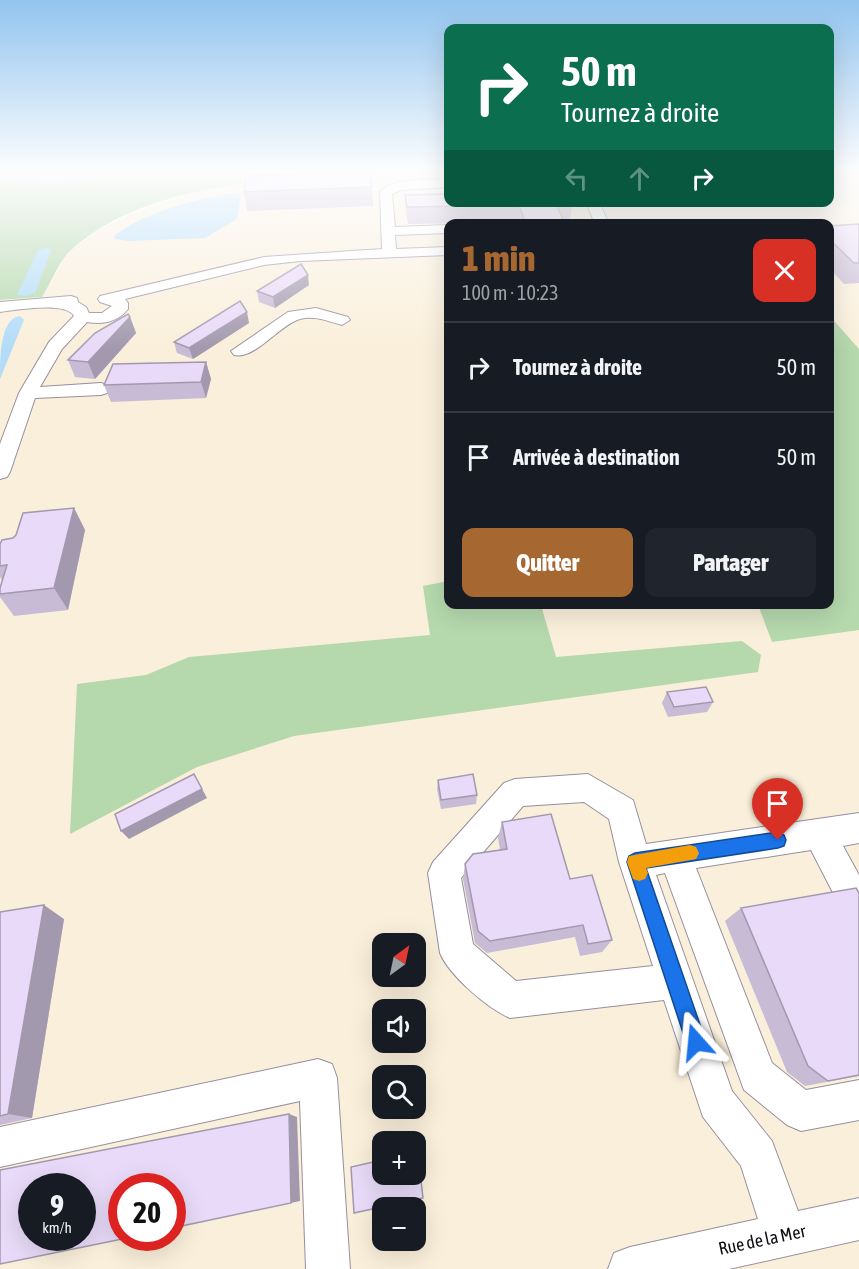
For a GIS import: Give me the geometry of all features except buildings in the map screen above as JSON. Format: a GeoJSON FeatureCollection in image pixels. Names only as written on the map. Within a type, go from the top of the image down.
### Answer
{"type":"FeatureCollection","features":[{"type":"Feature","properties":{"kind":"street"},"geometry":{"type":"LineString","coordinates":[[389,253],[389,231],[412,230]]}},
{"type":"Feature","properties":{"kind":"street"},"geometry":{"type":"LineString","coordinates":[[0,307],[102,299],[171,285],[264,261],[389,253],[433,259],[444,253]]}},
{"type":"Feature","properties":{"kind":"street"},"geometry":{"type":"LineString","coordinates":[[55,303],[71,305],[92,318],[113,313],[171,285]]}},
{"type":"Feature","properties":{"kind":"street"},"geometry":{"type":"LineString","coordinates":[[0,472],[28,393],[55,346],[77,326],[87,304],[102,299],[117,301],[121,306],[113,313],[46,362]]}},
{"type":"Feature","properties":{"kind":"street"},"geometry":{"type":"LineString","coordinates":[[240,351],[294,315],[316,313],[342,320]]}},
{"type":"Feature","properties":{"kind":"street"},"geometry":{"type":"LineString","coordinates":[[28,393],[101,389]]}},
{"type":"Feature","properties":{"kind":"street"},"geometry":{"type":"LineString","coordinates":[[676,981],[510,1000],[457,953],[444,873],[515,793],[588,788],[622,810],[635,862],[676,981],[717,1103],[758,1155],[785,1235]]}},
{"type":"Feature","properties":{"kind":"street"},"geometry":{"type":"LineString","coordinates":[[635,862],[859,828]]}},
{"type":"Feature","properties":{"kind":"street"},"geometry":{"type":"LineString","coordinates":[[819,834],[859,908]]}},
{"type":"Feature","properties":{"kind":"street"},"geometry":{"type":"LineString","coordinates":[[675,856],[758,1076],[801,1112],[859,1100]]}},
{"type":"Feature","properties":{"kind":"street"},"geometry":{"type":"LineString","coordinates":[[0,1147],[318,1078],[328,1269]]}},
{"type":"Feature","properties":{"kind":"street","name":"Rue de la Mer"},"geometry":{"type":"LineString","coordinates":[[630,1269],[859,1219]]}},
{"type":"Feature","properties":{"kind":"shaded area"},"geometry":{"type":"Polygon","coordinates":[[[99,230],[444,230],[444,609],[834,609],[834,230],[859,230],[859,1269],[0,1269],[0,300],[42,297],[69,251],[99,230]]]}},
{"type":"Feature","properties":{"kind":"green space"},"geometry":{"type":"Polygon","coordinates":[[[0,230],[98,230],[71,250],[59,266],[42,297],[0,300],[0,230]]]}},
{"type":"Feature","properties":{"kind":"green space"},"geometry":{"type":"Polygon","coordinates":[[[834,321],[859,349],[859,630],[772,642],[760,609],[834,609],[834,321]]]}},
{"type":"Feature","properties":{"kind":"green space"},"geometry":{"type":"Polygon","coordinates":[[[444,582],[444,609],[542,609],[556,657],[742,641],[761,655],[758,672],[294,736],[197,767],[70,834],[77,684],[146,675],[189,657],[430,635],[423,586],[444,582]]]}},
{"type":"Feature","properties":{"kind":"water"},"geometry":{"type":"Polygon","coordinates":[[[123,230],[218,230],[205,238],[128,241],[115,239],[114,236],[123,230]]]}},
{"type":"Feature","properties":{"kind":"water"},"geometry":{"type":"Polygon","coordinates":[[[52,249],[35,293],[25,296],[17,295],[38,250],[52,249]]]}},
{"type":"Feature","properties":{"kind":"water"},"geometry":{"type":"Polygon","coordinates":[[[20,316],[24,320],[0,379],[2,340],[8,324],[13,318],[20,316]]]}},
{"type":"Feature","properties":{"kind":"slow traffic"},"geometry":{"type":"LineString","coordinates":[[639,873],[635,862],[690,853]]}},
{"type":"Feature","properties":{"kind":"route"},"geometry":{"type":"LineString","coordinates":[[696,1042],[635,862],[778,840]]}}]}
